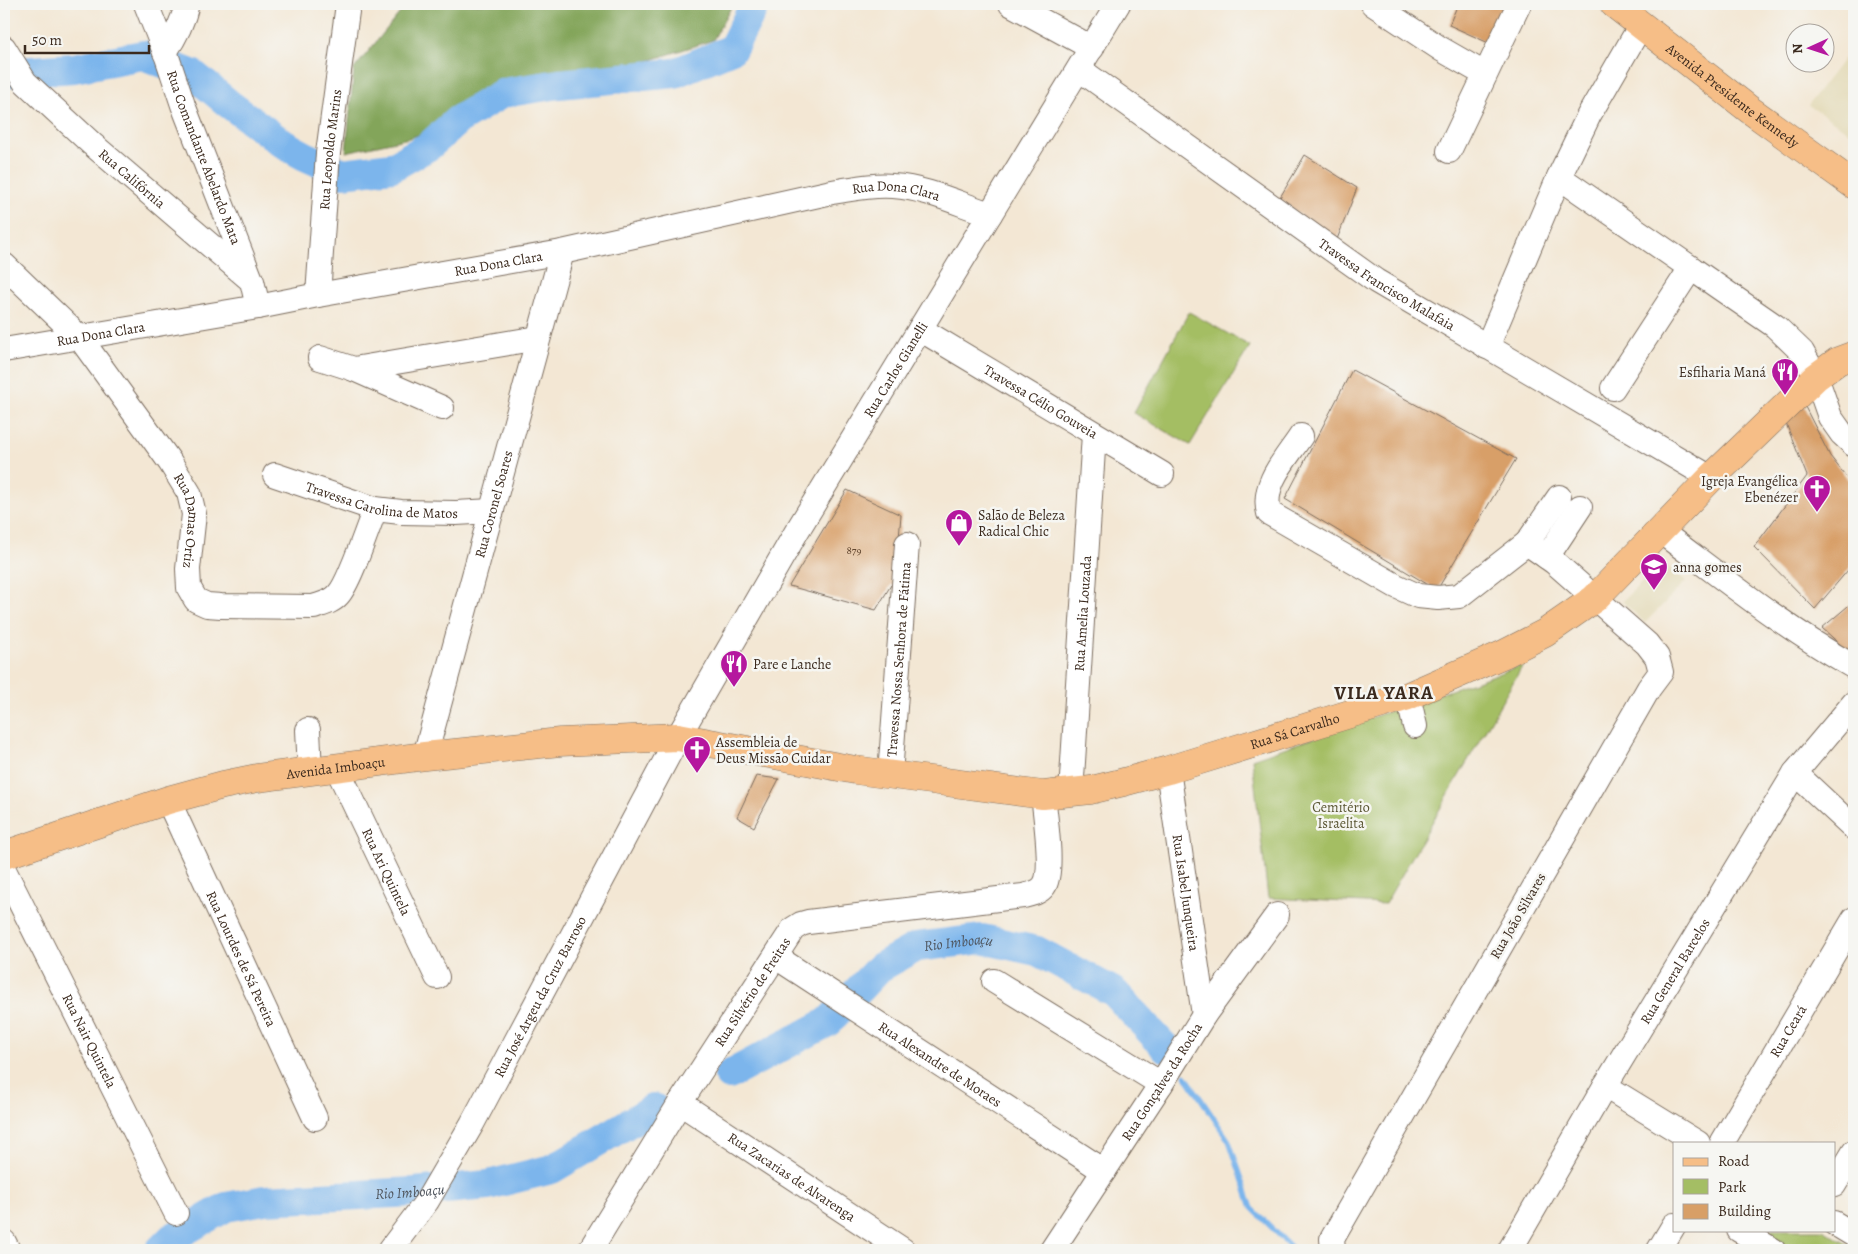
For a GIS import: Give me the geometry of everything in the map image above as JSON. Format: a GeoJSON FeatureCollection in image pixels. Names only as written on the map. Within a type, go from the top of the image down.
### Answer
{"type":"FeatureCollection","features":[{"type":"Feature","properties":{"kind":"main road","name":"Avenida Presidente Kennedy"},"geometry":{"type":"LineString","coordinates":[[1614,4],[1750,110],[1854,185]]}},
{"type":"Feature","properties":{"kind":"main road","name":"Rua Sá Carvalho"},"geometry":{"type":"LineString","coordinates":[[678,737],[890,775],[1043,795],[1071,793],[1120,783],[1168,770],[1408,696],[1504,654],[1545,633],[1594,599],[1710,478],[1816,376],[1838,361],[1854,355]]}},
{"type":"Feature","properties":{"kind":"main road","name":"Avenida Imboaçu"},"geometry":{"type":"LineString","coordinates":[[4,855],[168,800],[223,785],[258,778],[425,756],[560,742],[678,737]]}},
{"type":"Feature","properties":{"kind":"street","name":"Rua Comandante Abelardo Mata"},"geometry":{"type":"LineString","coordinates":[[146,4],[168,60],[182,105],[252,281]]}},
{"type":"Feature","properties":{"kind":"street"},"geometry":{"type":"LineString","coordinates":[[168,60],[187,4]]}},
{"type":"Feature","properties":{"kind":"street","name":"Rua Leopoldo Marins"},"geometry":{"type":"LineString","coordinates":[[318,295],[328,153],[348,4]]}},
{"type":"Feature","properties":{"kind":"street"},"geometry":{"type":"LineString","coordinates":[[1011,4],[1092,48]]}},
{"type":"Feature","properties":{"kind":"street","name":"Rua Carlos Gianelli"},"geometry":{"type":"LineString","coordinates":[[678,737],[797,531],[1118,4]]}},
{"type":"Feature","properties":{"kind":"street"},"geometry":{"type":"LineString","coordinates":[[1373,4],[1441,49],[1474,68]]}},
{"type":"Feature","properties":{"kind":"street"},"geometry":{"type":"LineString","coordinates":[[1449,151],[1518,4]]}},
{"type":"Feature","properties":{"kind":"street"},"geometry":{"type":"LineString","coordinates":[[1487,347],[1589,114],[1641,25]]}},
{"type":"Feature","properties":{"kind":"street","name":"Rua Califórnia"},"geometry":{"type":"LineString","coordinates":[[14,65],[92,144],[252,281]]}},
{"type":"Feature","properties":{"kind":"street","name":"Travessa Francisco Malafaia"},"geometry":{"type":"LineString","coordinates":[[1079,69],[1376,281],[1710,478]]}},
{"type":"Feature","properties":{"kind":"street"},"geometry":{"type":"LineString","coordinates":[[1560,177],[1775,326],[1802,352],[1816,376],[1830,417],[1842,434],[1854,445]]}},
{"type":"Feature","properties":{"kind":"street","name":"Rua Dona Clara"},"geometry":{"type":"LineString","coordinates":[[4,350],[258,307],[562,252],[832,192],[873,186],[916,189],[990,214]]}},
{"type":"Feature","properties":{"kind":"street","name":"Rua Coronel Soares"},"geometry":{"type":"LineString","coordinates":[[425,756],[562,252]]}},
{"type":"Feature","properties":{"kind":"street","name":"Rua Damas Ortiz"},"geometry":{"type":"LineString","coordinates":[[4,265],[80,338],[170,462],[189,493],[194,514],[188,569],[189,588],[196,600],[207,605],[221,606],[314,607],[328,603],[339,595],[347,581],[375,509]]}},
{"type":"Feature","properties":{"kind":"street"},"geometry":{"type":"LineString","coordinates":[[1613,388],[1691,268]]}},
{"type":"Feature","properties":{"kind":"street"},"geometry":{"type":"LineString","coordinates":[[252,281],[258,307]]}},
{"type":"Feature","properties":{"kind":"street","name":"Travessa Célio Gouveia"},"geometry":{"type":"LineString","coordinates":[[920,329],[1162,474]]}},
{"type":"Feature","properties":{"kind":"street"},"geometry":{"type":"LineString","coordinates":[[354,369],[538,338]]}},
{"type":"Feature","properties":{"kind":"street"},"geometry":{"type":"LineString","coordinates":[[320,358],[354,369],[442,408]]}},
{"type":"Feature","properties":{"kind":"street","name":"Rua Amelia Louzada"},"geometry":{"type":"LineString","coordinates":[[1071,793],[1094,434]]}},
{"type":"Feature","properties":{"kind":"street"},"geometry":{"type":"LineString","coordinates":[[1301,436],[1271,482],[1266,497],[1269,514],[1396,586],[1418,596],[1438,598],[1459,596],[1527,543],[1559,497]]}},
{"type":"Feature","properties":{"kind":"street","name":"Travessa Carolina de Matos"},"geometry":{"type":"LineString","coordinates":[[275,474],[375,509],[456,513],[492,511]]}},
{"type":"Feature","properties":{"kind":"street"},"geometry":{"type":"LineString","coordinates":[[1546,557],[1580,507]]}},
{"type":"Feature","properties":{"kind":"street"},"geometry":{"type":"LineString","coordinates":[[1660,531],[1765,610],[1820,648],[1854,667]]}},
{"type":"Feature","properties":{"kind":"street"},"geometry":{"type":"LineString","coordinates":[[1527,543],[1554,562],[1594,599]]}},
{"type":"Feature","properties":{"kind":"street","name":"Travessa Nossa Senhora de Fátima"},"geometry":{"type":"LineString","coordinates":[[890,775],[907,544]]}},
{"type":"Feature","properties":{"kind":"street","name":"Rua João Silvares"},"geometry":{"type":"LineString","coordinates":[[1333,1250],[1332,1239],[1644,697],[1661,672],[1657,656],[1647,644],[1594,599]]}},
{"type":"Feature","properties":{"kind":"street"},"geometry":{"type":"LineString","coordinates":[[1408,696],[1415,726]]}},
{"type":"Feature","properties":{"kind":"street","name":"Rua General Barcelos"},"geometry":{"type":"LineString","coordinates":[[1510,1250],[1605,1086],[1795,773],[1854,704]]}},
{"type":"Feature","properties":{"kind":"street"},"geometry":{"type":"LineString","coordinates":[[308,730],[324,770]]}},
{"type":"Feature","properties":{"kind":"street","name":"Rua José Argeu da Cruz Barroso"},"geometry":{"type":"LineString","coordinates":[[390,1250],[427,1201],[472,1124],[678,737]]}},
{"type":"Feature","properties":{"kind":"street","name":"Rua Ari Quintela"},"geometry":{"type":"LineString","coordinates":[[324,770],[437,977]]}},
{"type":"Feature","properties":{"kind":"street","name":"Rua Isabel Junqueira"},"geometry":{"type":"LineString","coordinates":[[1168,770],[1204,1014]]}},
{"type":"Feature","properties":{"kind":"street"},"geometry":{"type":"LineString","coordinates":[[1795,773],[1854,828]]}},
{"type":"Feature","properties":{"kind":"street","name":"Rua Silvério de Freitas"},"geometry":{"type":"LineString","coordinates":[[593,1249],[680,1103],[793,929],[801,924],[1037,893],[1045,885],[1049,866],[1043,795]]}},
{"type":"Feature","properties":{"kind":"street","name":"Rua Lourdes de Sá Pereira"},"geometry":{"type":"LineString","coordinates":[[168,800],[315,1118]]}},
{"type":"Feature","properties":{"kind":"street","name":"Rua Nair Quintela"},"geometry":{"type":"LineString","coordinates":[[4,870],[176,1213]]}},
{"type":"Feature","properties":{"kind":"street","name":"Rua Gonçalves da Rocha"},"geometry":{"type":"LineString","coordinates":[[1052,1250],[1161,1084],[1204,1014],[1277,915]]}},
{"type":"Feature","properties":{"kind":"street","name":"Rua Ceará"},"geometry":{"type":"LineString","coordinates":[[1723,1142],[1854,919]]}},
{"type":"Feature","properties":{"kind":"street","name":"Rua Alexandre de Moraes"},"geometry":{"type":"LineString","coordinates":[[776,957],[1104,1171]]}},
{"type":"Feature","properties":{"kind":"street"},"geometry":{"type":"LineString","coordinates":[[994,982],[1161,1084]]}},
{"type":"Feature","properties":{"kind":"street"},"geometry":{"type":"LineString","coordinates":[[1605,1086],[1696,1142]]}},
{"type":"Feature","properties":{"kind":"street","name":"Rua Zacarias de Alvarenga"},"geometry":{"type":"LineString","coordinates":[[680,1103],[904,1250]]}},
{"type":"Feature","properties":{"kind":"street"},"geometry":{"type":"LineString","coordinates":[[1836,1181],[1854,1152]]}},
{"type":"Feature","properties":{"kind":"street"},"geometry":{"type":"LineString","coordinates":[[1836,1224],[1854,1235]]}},
{"type":"Feature","properties":{"kind":"street"},"geometry":{"type":"LineString","coordinates":[[1659,1250],[1673,1227]]}},
{"type":"Feature","properties":{"kind":"street"},"geometry":{"type":"LineString","coordinates":[[1743,1232],[1773,1250]]}},
{"type":"Feature","properties":{"kind":"street"},"geometry":{"type":"LineString","coordinates":[[4,1242],[8,1250]]}},
{"type":"Feature","properties":{"kind":"shaded area"},"geometry":{"type":"Polygon","coordinates":[[[1854,45],[1854,131],[1852,134],[1808,105],[1833,72],[1836,72],[1836,68],[1854,45]]]}},
{"type":"Feature","properties":{"kind":"shaded area","name":"anna gomes"},"geometry":{"type":"Polygon","coordinates":[[[1663,563],[1686,581],[1645,623],[1622,601],[1663,563]]]}},
{"type":"Feature","properties":{"kind":"green space"},"geometry":{"type":"Polygon","coordinates":[[[407,4],[733,4],[713,40],[409,138],[346,152],[354,69],[407,4]]]}},
{"type":"Feature","properties":{"kind":"green space"},"geometry":{"type":"Polygon","coordinates":[[[1189,312],[1250,346],[1190,445],[1134,413],[1189,312]]]}},
{"type":"Feature","properties":{"kind":"green space","name":"Cemitério Israelita"},"geometry":{"type":"Polygon","coordinates":[[[1523,665],[1385,904],[1268,898],[1252,759],[1523,665]]]}},
{"type":"Feature","properties":{"kind":"green space"},"geometry":{"type":"Polygon","coordinates":[[[1760,1232],[1826,1232],[1854,1248],[1854,1250],[1791,1250],[1760,1232]]]}},
{"type":"Feature","properties":{"kind":"building"},"geometry":{"type":"Polygon","coordinates":[[[1458,4],[1511,4],[1493,45],[1449,25],[1458,4]]]}},
{"type":"Feature","properties":{"kind":"building"},"geometry":{"type":"Polygon","coordinates":[[[1305,155],[1357,188],[1336,242],[1279,199],[1305,155]]]}},
{"type":"Feature","properties":{"kind":"building"},"geometry":{"type":"Polygon","coordinates":[[[1352,370],[1516,459],[1437,590],[1285,499],[1352,370]]]}},
{"type":"Feature","properties":{"kind":"building","name":"Igreja Evangélica Ebenézer"},"geometry":{"type":"Polygon","coordinates":[[[1802,401],[1830,456],[1848,479],[1854,479],[1854,563],[1815,609],[1754,547],[1807,476],[1785,421],[1802,401]]]}},
{"type":"Feature","properties":{"kind":"building"},"geometry":{"type":"Polygon","coordinates":[[[847,490],[901,515],[895,585],[891,585],[876,610],[789,586],[847,490]]]}},
{"type":"Feature","properties":{"kind":"building"},"geometry":{"type":"Polygon","coordinates":[[[1854,601],[1854,657],[1822,628],[1854,601]]]}},
{"type":"Feature","properties":{"kind":"building"},"geometry":{"type":"Polygon","coordinates":[[[756,776],[779,779],[754,827],[737,817],[756,776]]]}},
{"type":"Feature","properties":{"kind":"waterway"},"geometry":{"type":"LineString","coordinates":[[4,73],[74,68],[143,55],[194,75],[229,104],[285,145],[343,173],[392,167],[429,146],[458,120],[503,93],[559,84],[675,73],[732,49],[755,4]]}},
{"type":"Feature","properties":{"kind":"waterway","name":"Rio Imboaçu"},"geometry":{"type":"LineString","coordinates":[[729,1075],[828,1022],[879,968],[916,947],[982,939],[1037,951],[1114,992],[1165,1047]]}},
{"type":"Feature","properties":{"kind":"waterway","name":"Rio Imboaçu"},"geometry":{"type":"LineString","coordinates":[[1185,1075],[1229,1141],[1252,1208],[1294,1250]]}},
{"type":"Feature","properties":{"kind":"waterway","name":"Rio Imboaçu"},"geometry":{"type":"LineString","coordinates":[[160,1250],[172,1238],[226,1207],[265,1200],[414,1192],[488,1185],[552,1169],[654,1108]]}},
{"type":"Feature","properties":{"kind":"place","name":"Esfiharia Maná"},"geometry":{"type":"Point","coordinates":[1785,396]}},
{"type":"Feature","properties":{"kind":"place","name":"Igreja Evangélica Ebenézer"},"geometry":{"type":"Point","coordinates":[1817,513]}},
{"type":"Feature","properties":{"kind":"place","name":"Salão de Beleza Radical Chic"},"geometry":{"type":"Point","coordinates":[959,547]}},
{"type":"Feature","properties":{"kind":"place","name":"anna gomes"},"geometry":{"type":"Point","coordinates":[1654,591]}},
{"type":"Feature","properties":{"kind":"place","name":"Pare e Lanche"},"geometry":{"type":"Point","coordinates":[734,688]}},
{"type":"Feature","properties":{"kind":"place","name":"Assembleia de Deus Missão Cuidar"},"geometry":{"type":"Point","coordinates":[697,774]}},
{"type":"Feature","properties":{"kind":"district","name":"VILA YARA"},"geometry":{"type":"Point","coordinates":[1384,693]}}]}
